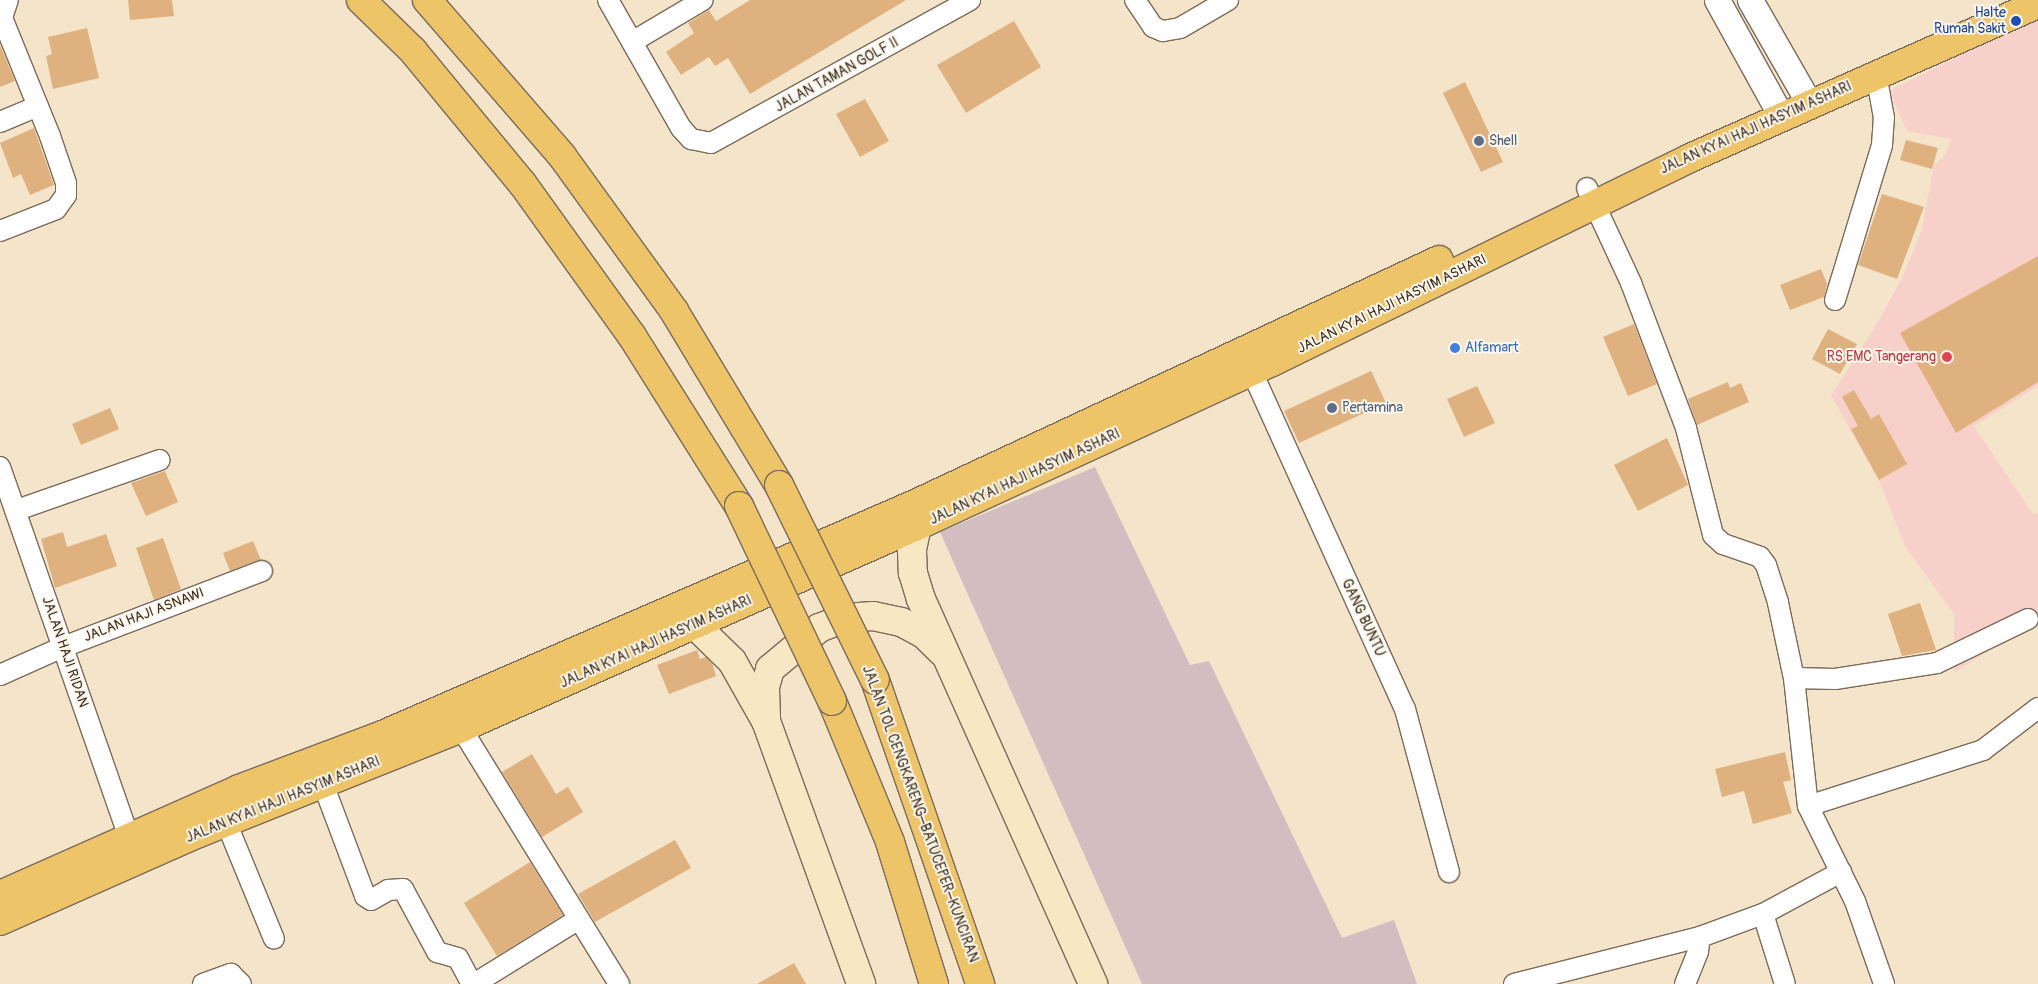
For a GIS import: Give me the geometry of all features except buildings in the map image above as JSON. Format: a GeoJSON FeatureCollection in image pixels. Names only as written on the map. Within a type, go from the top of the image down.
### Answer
{"type":"FeatureCollection","features":[{"type":"Feature","properties":{"kind":"main road"},"geometry":{"type":"LineString","coordinates":[[361,0],[414,51],[522,182],[632,336],[739,506],[832,701],[890,842],[933,984]]}},
{"type":"Feature","properties":{"kind":"main road","name":"JALAN TOL CENGKARENG–BATUCEPER–KUNCIRAN"},"geometry":{"type":"LineString","coordinates":[[427,0],[562,156],[674,311],[780,485],[874,680],[980,984]]}},
{"type":"Feature","properties":{"kind":"main road","name":"JALAN KYAI HAJI HASYIM ASHARI"},"geometry":{"type":"LineString","coordinates":[[0,921],[226,822],[461,728],[696,626],[917,526],[1263,359],[1591,196],[2008,0]]}},
{"type":"Feature","properties":{"kind":"main road","name":"JALAN KYAI HAJI HASYIM ASHARI"},"geometry":{"type":"LineString","coordinates":[[1805,95],[1876,74],[2038,4]]}},
{"type":"Feature","properties":{"kind":"main road","name":"JALAN KYAI HAJI HASYIM ASHARI"},"geometry":{"type":"LineString","coordinates":[[0,895],[239,789],[380,736],[869,523],[1263,359]]}},
{"type":"Feature","properties":{"kind":"main road"},"geometry":{"type":"LineString","coordinates":[[917,526],[912,550],[914,573],[921,600],[1093,984]]}},
{"type":"Feature","properties":{"kind":"main road"},"geometry":{"type":"LineString","coordinates":[[766,722],[765,687],[770,669],[796,644],[827,624],[845,618],[873,616],[901,622],[925,635],[945,654]]}},
{"type":"Feature","properties":{"kind":"main road"},"geometry":{"type":"LineString","coordinates":[[696,626],[732,661],[766,722],[861,984]]}},
{"type":"Feature","properties":{"kind":"main road"},"geometry":{"type":"LineString","coordinates":[[967,944],[985,984]]}},
{"type":"Feature","properties":{"kind":"street"},"geometry":{"type":"LineString","coordinates":[[0,231],[56,209],[66,195],[66,183],[38,106],[2,18],[8,0]]}},
{"type":"Feature","properties":{"kind":"street"},"geometry":{"type":"LineString","coordinates":[[608,0],[632,42],[703,0]]}},
{"type":"Feature","properties":{"kind":"street","name":"JALAN TAMAN GOLF II"},"geometry":{"type":"LineString","coordinates":[[632,42],[681,128],[691,139],[701,143],[720,140],[970,0]]}},
{"type":"Feature","properties":{"kind":"street"},"geometry":{"type":"LineString","coordinates":[[1135,0],[1153,27],[1163,31],[1180,28],[1228,0]]}},
{"type":"Feature","properties":{"kind":"street"},"geometry":{"type":"LineString","coordinates":[[1717,0],[1776,108]]}},
{"type":"Feature","properties":{"kind":"street"},"geometry":{"type":"LineString","coordinates":[[1750,0],[1805,95]]}},
{"type":"Feature","properties":{"kind":"street"},"geometry":{"type":"LineString","coordinates":[[1835,300],[1882,145],[1884,118],[1876,74]]}},
{"type":"Feature","properties":{"kind":"street"},"geometry":{"type":"LineString","coordinates":[[0,122],[38,106]]}},
{"type":"Feature","properties":{"kind":"street"},"geometry":{"type":"LineString","coordinates":[[1591,196],[1631,283],[1686,428],[1713,535],[1723,544],[1760,557],[1766,565],[1778,603],[1794,678],[1808,806],[1855,901],[1884,984]]}},
{"type":"Feature","properties":{"kind":"street","name":"GANG BUNTU"},"geometry":{"type":"LineString","coordinates":[[1263,359],[1405,709],[1449,872]]}},
{"type":"Feature","properties":{"kind":"street"},"geometry":{"type":"LineString","coordinates":[[17,510],[160,460]]}},
{"type":"Feature","properties":{"kind":"street","name":"JALAN HAJI RIDAN"},"geometry":{"type":"LineString","coordinates":[[0,467],[17,510],[129,837]]}},
{"type":"Feature","properties":{"kind":"street","name":"JALAN HAJI ASNAWI"},"geometry":{"type":"LineString","coordinates":[[0,675],[63,647],[262,571]]}},
{"type":"Feature","properties":{"kind":"street"},"geometry":{"type":"LineString","coordinates":[[1794,678],[1835,679],[1937,663],[2028,619]]}},
{"type":"Feature","properties":{"kind":"street"},"geometry":{"type":"LineString","coordinates":[[1808,806],[1983,750],[2038,708]]}},
{"type":"Feature","properties":{"kind":"street"},"geometry":{"type":"LineString","coordinates":[[461,728],[619,984]]}},
{"type":"Feature","properties":{"kind":"street"},"geometry":{"type":"LineString","coordinates":[[323,784],[365,896],[371,900],[388,890],[404,889],[437,952],[458,958],[473,984],[579,920]]}},
{"type":"Feature","properties":{"kind":"street"},"geometry":{"type":"LineString","coordinates":[[226,822],[274,938]]}},
{"type":"Feature","properties":{"kind":"street"},"geometry":{"type":"LineString","coordinates":[[1514,984],[1700,938],[1763,914],[1841,872]]}},
{"type":"Feature","properties":{"kind":"street"},"geometry":{"type":"LineString","coordinates":[[1763,914],[1785,984]]}},
{"type":"Feature","properties":{"kind":"street"},"geometry":{"type":"LineString","coordinates":[[1685,984],[1698,951],[1700,938]]}},
{"type":"Feature","properties":{"kind":"street"},"geometry":{"type":"LineString","coordinates":[[203,984],[231,974],[241,984]]}},
{"type":"Feature","properties":{"kind":"shaded area","name":"RS EMC Tangerang"},"geometry":{"type":"Polygon","coordinates":[[[2038,16],[2038,386],[1974,426],[2033,514],[2038,513],[2038,619],[1954,673],[1954,614],[1905,546],[1880,483],[1831,395],[1874,329],[1903,276],[1921,232],[1934,166],[1945,155],[1951,139],[1907,131],[1889,91],[2038,16]]]}},
{"type":"Feature","properties":{"kind":"shaded area"},"geometry":{"type":"Polygon","coordinates":[[[1095,467],[1190,665],[1209,661],[1342,938],[1394,920],[1417,984],[1142,984],[940,532],[1095,467]]]}},
{"type":"Feature","properties":{"kind":"place","name":"Halte Rumah Sakit"},"geometry":{"type":"Point","coordinates":[2016,21]}},
{"type":"Feature","properties":{"kind":"place","name":"Shell"},"geometry":{"type":"Point","coordinates":[1479,141]}},
{"type":"Feature","properties":{"kind":"place","name":"Alfamart"},"geometry":{"type":"Point","coordinates":[1455,348]}},
{"type":"Feature","properties":{"kind":"place","name":"RS EMC Tangerang"},"geometry":{"type":"Point","coordinates":[1947,357]}},
{"type":"Feature","properties":{"kind":"place","name":"Pertamina"},"geometry":{"type":"Point","coordinates":[1332,408]}}]}
